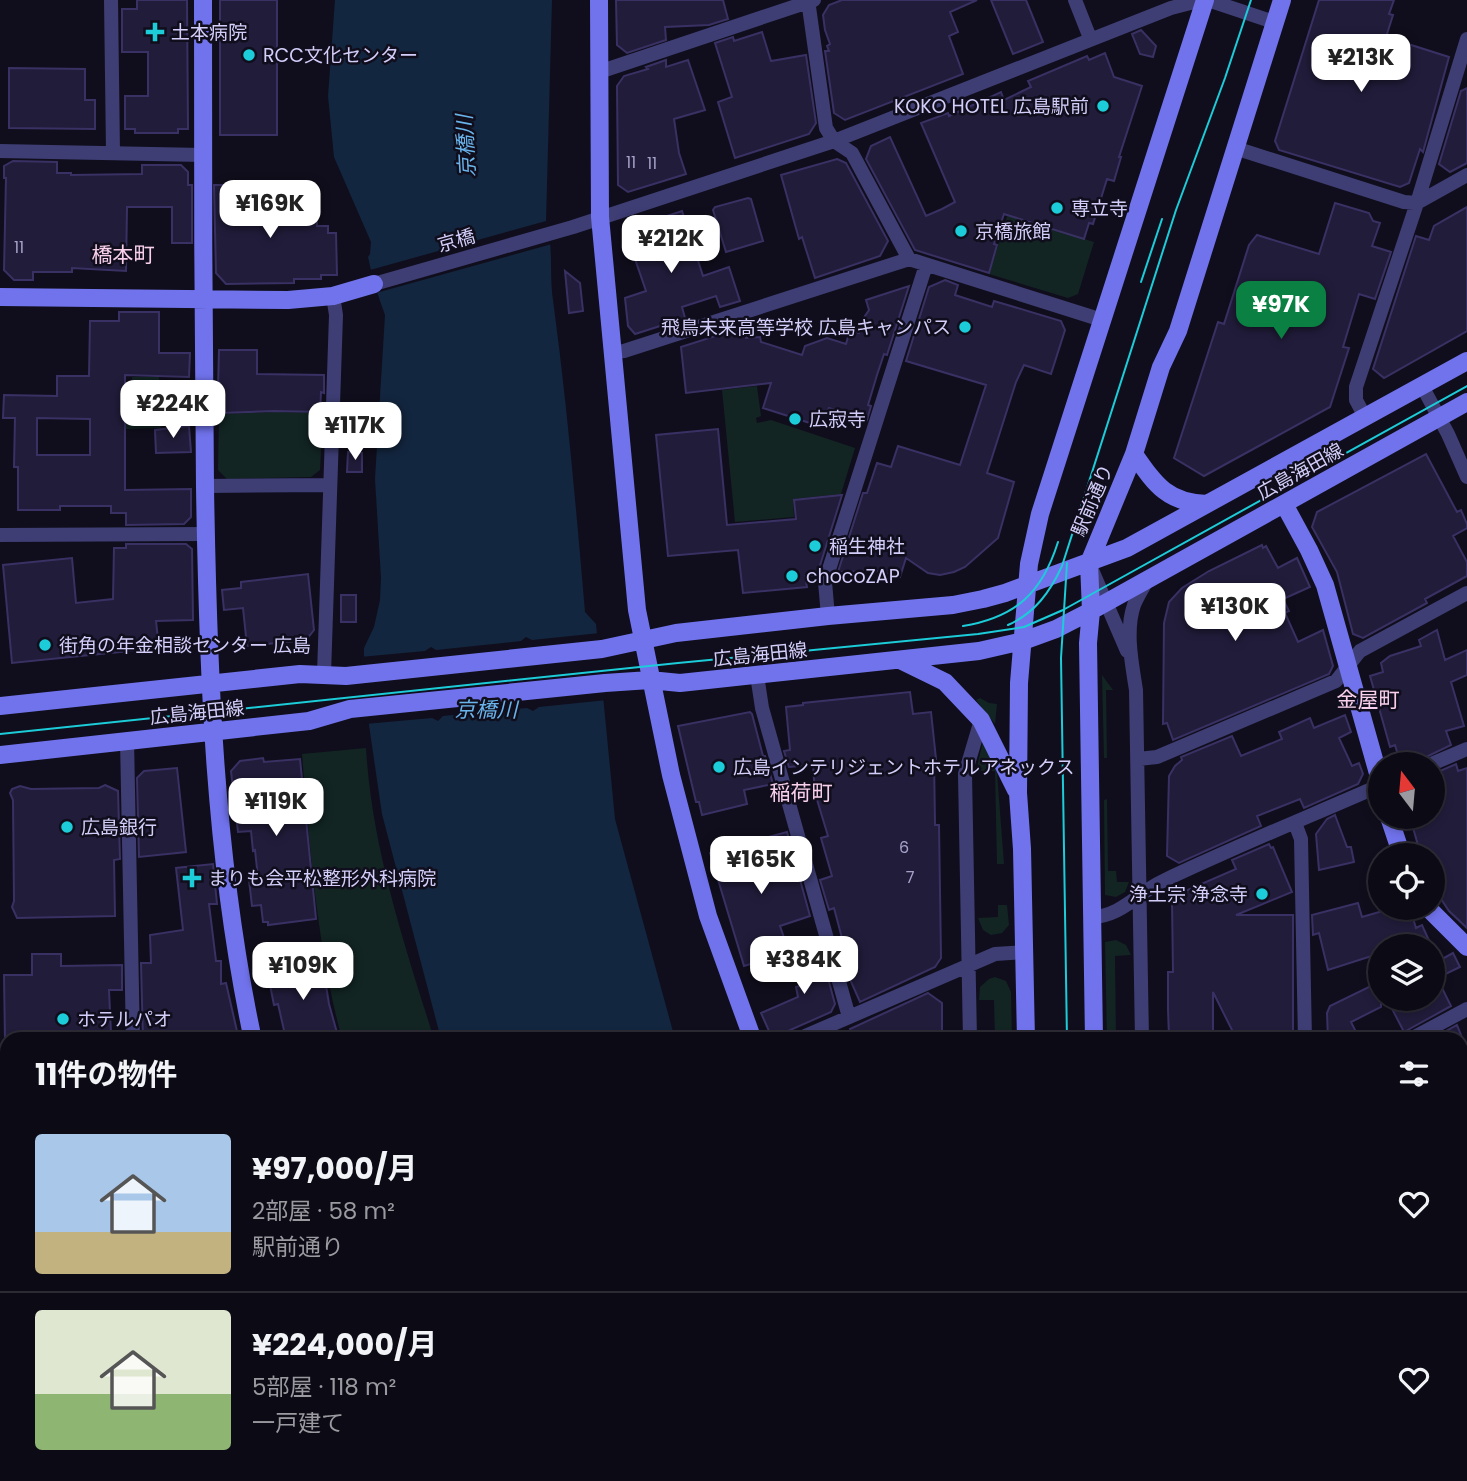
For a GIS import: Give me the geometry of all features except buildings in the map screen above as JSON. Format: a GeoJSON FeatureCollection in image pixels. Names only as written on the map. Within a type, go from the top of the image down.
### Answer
{"type":"FeatureCollection","features":[{"type":"Feature","properties":{"kind":"street"},"geometry":{"type":"LineString","coordinates":[[111,0],[113,152]]}},
{"type":"Feature","properties":{"kind":"street"},"geometry":{"type":"LineString","coordinates":[[203,0],[202,300],[211,682],[236,953],[251,1032]]}},
{"type":"Feature","properties":{"kind":"street"},"geometry":{"type":"LineString","coordinates":[[599,0],[600,217],[642,641],[671,775],[708,916],[749,1032]]}},
{"type":"Feature","properties":{"kind":"street"},"geometry":{"type":"LineString","coordinates":[[1076,0],[1090,38]]}},
{"type":"Feature","properties":{"kind":"street"},"geometry":{"type":"LineString","coordinates":[[1026,1032],[1018,793],[1019,683],[1027,585],[1040,514],[1205,0],[1275,22]]}},
{"type":"Feature","properties":{"kind":"street","name":"京橋"},"geometry":{"type":"LineString","coordinates":[[374,284],[550,234],[834,141],[1090,38],[1171,8],[1205,0]]}},
{"type":"Feature","properties":{"kind":"street","name":"駅前通り"},"geometry":{"type":"LineString","coordinates":[[1094,1032],[1088,643],[1098,607],[1088,563],[1134,454],[1161,368],[1178,331],[1282,0]]}},
{"type":"Feature","properties":{"kind":"street"},"geometry":{"type":"LineString","coordinates":[[600,72],[810,1],[826,128],[834,141],[852,153],[909,259]]}},
{"type":"Feature","properties":{"kind":"street"},"geometry":{"type":"LineString","coordinates":[[1365,417],[1356,400],[1356,387],[1462,71],[1467,39]]}},
{"type":"Feature","properties":{"kind":"street"},"geometry":{"type":"LineString","coordinates":[[1235,148],[1404,202],[1417,203],[1467,175]]}},
{"type":"Feature","properties":{"kind":"street"},"geometry":{"type":"LineString","coordinates":[[0,151],[203,155]]}},
{"type":"Feature","properties":{"kind":"street"},"geometry":{"type":"LineString","coordinates":[[612,352],[624,351],[909,259],[1102,320]]}},
{"type":"Feature","properties":{"kind":"street"},"geometry":{"type":"LineString","coordinates":[[828,616],[825,582],[926,265]]}},
{"type":"Feature","properties":{"kind":"street"},"geometry":{"type":"LineString","coordinates":[[0,297],[296,300],[333,296],[374,284]]}},
{"type":"Feature","properties":{"kind":"street"},"geometry":{"type":"LineString","coordinates":[[324,674],[336,315],[333,296]]}},
{"type":"Feature","properties":{"kind":"street","name":"広島海田線"},"geometry":{"type":"LineString","coordinates":[[0,706],[211,682],[300,674],[359,674],[602,649],[676,633],[953,605],[983,599],[1127,548],[1467,361]]}},
{"type":"Feature","properties":{"kind":"street"},"geometry":{"type":"LineString","coordinates":[[1422,386],[1467,477]]}},
{"type":"Feature","properties":{"kind":"street","name":"広島海田線"},"geometry":{"type":"LineString","coordinates":[[0,755],[309,721],[362,708],[605,683],[650,680],[680,683],[964,653],[1023,641],[1056,629],[1098,607],[1467,402]]}},
{"type":"Feature","properties":{"kind":"street"},"geometry":{"type":"LineString","coordinates":[[1134,454],[1154,483],[1164,491],[1191,504],[1207,504]]}},
{"type":"Feature","properties":{"kind":"street"},"geometry":{"type":"LineString","coordinates":[[205,486],[329,485]]}},
{"type":"Feature","properties":{"kind":"street"},"geometry":{"type":"LineString","coordinates":[[1284,504],[1325,584],[1372,752]]}},
{"type":"Feature","properties":{"kind":"street"},"geometry":{"type":"LineString","coordinates":[[0,535],[206,534]]}},
{"type":"Feature","properties":{"kind":"street"},"geometry":{"type":"LineString","coordinates":[[1142,1032],[1138,759],[1136,690],[1131,659],[1131,616],[1147,580]]}},
{"type":"Feature","properties":{"kind":"street"},"geometry":{"type":"LineString","coordinates":[[1138,759],[1157,757],[1336,681],[1360,652],[1467,593]]}},
{"type":"Feature","properties":{"kind":"street"},"geometry":{"type":"LineString","coordinates":[[1098,607],[1131,659]]}},
{"type":"Feature","properties":{"kind":"street"},"geometry":{"type":"LineString","coordinates":[[901,660],[945,682],[981,720],[1018,793]]}},
{"type":"Feature","properties":{"kind":"street"},"geometry":{"type":"LineString","coordinates":[[757,675],[762,708],[849,1017]]}},
{"type":"Feature","properties":{"kind":"street"},"geometry":{"type":"LineString","coordinates":[[970,1032],[965,774],[981,720]]}},
{"type":"Feature","properties":{"kind":"street"},"geometry":{"type":"LineString","coordinates":[[127,740],[133,1032]]}},
{"type":"Feature","properties":{"kind":"street"},"geometry":{"type":"LineString","coordinates":[[1446,758],[1467,749]]}},
{"type":"Feature","properties":{"kind":"street"},"geometry":{"type":"LineString","coordinates":[[1092,917],[1106,917],[1120,911],[1160,882],[1368,791]]}},
{"type":"Feature","properties":{"kind":"street"},"geometry":{"type":"LineString","coordinates":[[1295,823],[1301,839],[1305,1032]]}},
{"type":"Feature","properties":{"kind":"street"},"geometry":{"type":"LineString","coordinates":[[1439,920],[1467,947]]}},
{"type":"Feature","properties":{"kind":"street"},"geometry":{"type":"LineString","coordinates":[[814,1032],[995,954],[1024,952]]}},
{"type":"Feature","properties":{"kind":"street"},"geometry":{"type":"LineString","coordinates":[[1424,1032],[1467,1009]]}},
{"type":"Feature","properties":{"kind":"green space"},"geometry":{"type":"Polygon","coordinates":[[[1010,207],[1021,220],[1094,242],[1078,294],[1068,298],[989,274],[1010,207]]]}},
{"type":"Feature","properties":{"kind":"green space"},"geometry":{"type":"Polygon","coordinates":[[[132,377],[159,377],[161,428],[126,429],[126,397],[133,397],[132,377]]]}},
{"type":"Feature","properties":{"kind":"green space"},"geometry":{"type":"Polygon","coordinates":[[[757,386],[761,416],[756,418],[757,423],[771,420],[855,448],[841,494],[793,499],[794,517],[735,522],[722,390],[757,386]]]}},
{"type":"Feature","properties":{"kind":"green space"},"geometry":{"type":"Polygon","coordinates":[[[323,413],[320,470],[311,477],[227,479],[218,470],[219,414],[323,413]]]}},
{"type":"Feature","properties":{"kind":"green space"},"geometry":{"type":"Polygon","coordinates":[[[1102,675],[1113,690],[1106,690],[1107,758],[1104,758],[1102,675]]]}},
{"type":"Feature","properties":{"kind":"green space"},"geometry":{"type":"Polygon","coordinates":[[[980,698],[997,704],[995,724],[976,700],[980,698]]]}},
{"type":"Feature","properties":{"kind":"green space"},"geometry":{"type":"Polygon","coordinates":[[[983,741],[986,742],[997,773],[1004,864],[997,864],[995,771],[976,771],[983,741]]]}},
{"type":"Feature","properties":{"kind":"green space"},"geometry":{"type":"Polygon","coordinates":[[[366,748],[369,786],[382,859],[432,1032],[340,1032],[326,969],[316,898],[302,754],[366,748]]]}},
{"type":"Feature","properties":{"kind":"green space"},"geometry":{"type":"Polygon","coordinates":[[[1107,799],[1108,871],[1116,871],[1117,882],[1129,882],[1125,892],[1116,897],[1105,895],[1104,800],[1107,799]]]}},
{"type":"Feature","properties":{"kind":"green space"},"geometry":{"type":"Polygon","coordinates":[[[998,905],[1007,905],[1009,925],[1002,933],[991,935],[983,930],[978,918],[998,917],[998,905]]]}},
{"type":"Feature","properties":{"kind":"green space"},"geometry":{"type":"Polygon","coordinates":[[[1116,940],[1126,945],[1131,955],[1115,956],[1116,1032],[1107,1032],[1105,942],[1116,940]]]}},
{"type":"Feature","properties":{"kind":"green space"},"geometry":{"type":"Polygon","coordinates":[[[995,977],[1006,981],[1011,992],[1012,1032],[995,1032],[994,1000],[979,1000],[980,987],[995,977]]]}},
{"type":"Feature","properties":{"kind":"water","name":"京橋川"},"geometry":{"type":"Polygon","coordinates":[[[335,0],[552,0],[546,221],[585,612],[596,624],[615,819],[673,1032],[439,1032],[382,814],[369,725],[364,648],[374,627],[380,600],[375,479],[385,315],[368,257],[371,242],[334,157],[328,96],[335,0]]]}},
{"type":"Feature","properties":{"kind":"pier"},"geometry":{"type":"Polygon","coordinates":[[[546,221],[552,244],[376,293],[370,270],[546,221]]]}},
{"type":"Feature","properties":{"kind":"pier"},"geometry":{"type":"Polygon","coordinates":[[[600,633],[607,700],[539,707],[533,711],[527,708],[443,716],[438,721],[432,718],[365,724],[360,657],[425,651],[431,647],[436,650],[521,641],[526,637],[532,640],[600,633]]]}},
{"type":"Feature","properties":{"kind":"tram line"},"geometry":{"type":"LineString","coordinates":[[1008,625],[1041,601],[1062,566],[1176,210],[1251,0]]}},
{"type":"Feature","properties":{"kind":"tram line"},"geometry":{"type":"LineString","coordinates":[[1141,282],[1162,219]]}},
{"type":"Feature","properties":{"kind":"tram line"},"geometry":{"type":"LineString","coordinates":[[0,734],[978,634],[1024,627],[1063,610],[1467,386]]}},
{"type":"Feature","properties":{"kind":"tram line"},"geometry":{"type":"LineString","coordinates":[[963,626],[998,616],[1024,600],[1044,575],[1058,542]]}},
{"type":"Feature","properties":{"kind":"tram line"},"geometry":{"type":"LineString","coordinates":[[1067,563],[1061,658],[1067,1032]]}},
{"type":"Feature","properties":{"kind":"place","name":"土本病院"},"geometry":{"type":"Point","coordinates":[155,32]}},
{"type":"Feature","properties":{"kind":"place","name":"RCC文化センター"},"geometry":{"type":"Point","coordinates":[249,55]}},
{"type":"Feature","properties":{"kind":"place","name":"KOKO HOTEL 広島駅前"},"geometry":{"type":"Point","coordinates":[1103,106]}},
{"type":"Feature","properties":{"kind":"place","name":"専立寺"},"geometry":{"type":"Point","coordinates":[1057,208]}},
{"type":"Feature","properties":{"kind":"place","name":"京橋旅館"},"geometry":{"type":"Point","coordinates":[961,231]}},
{"type":"Feature","properties":{"kind":"place","name":"飛鳥未来高等学校 広島キャンパス"},"geometry":{"type":"Point","coordinates":[965,327]}},
{"type":"Feature","properties":{"kind":"place","name":"広寂寺"},"geometry":{"type":"Point","coordinates":[795,419]}},
{"type":"Feature","properties":{"kind":"place","name":"稲生神社"},"geometry":{"type":"Point","coordinates":[815,546]}},
{"type":"Feature","properties":{"kind":"place","name":"chocoZAP"},"geometry":{"type":"Point","coordinates":[792,576]}},
{"type":"Feature","properties":{"kind":"place","name":"街角の年金相談センター 広島"},"geometry":{"type":"Point","coordinates":[45,645]}},
{"type":"Feature","properties":{"kind":"place","name":"広島インテリジェントホテルアネックス"},"geometry":{"type":"Point","coordinates":[719,767]}},
{"type":"Feature","properties":{"kind":"place","name":"広島銀行"},"geometry":{"type":"Point","coordinates":[67,827]}},
{"type":"Feature","properties":{"kind":"place","name":"まりも会平松整形外科病院"},"geometry":{"type":"Point","coordinates":[192,878]}},
{"type":"Feature","properties":{"kind":"place","name":"浄土宗 浄念寺"},"geometry":{"type":"Point","coordinates":[1262,894]}},
{"type":"Feature","properties":{"kind":"place","name":"ホテルパオ"},"geometry":{"type":"Point","coordinates":[63,1019]}},
{"type":"Feature","properties":{"kind":"district","name":"橋本町"},"geometry":{"type":"Point","coordinates":[123,255]}},
{"type":"Feature","properties":{"kind":"district","name":"金屋町"},"geometry":{"type":"Point","coordinates":[1368,700]}},
{"type":"Feature","properties":{"kind":"district","name":"稲荷町"},"geometry":{"type":"Point","coordinates":[801,793]}}]}
